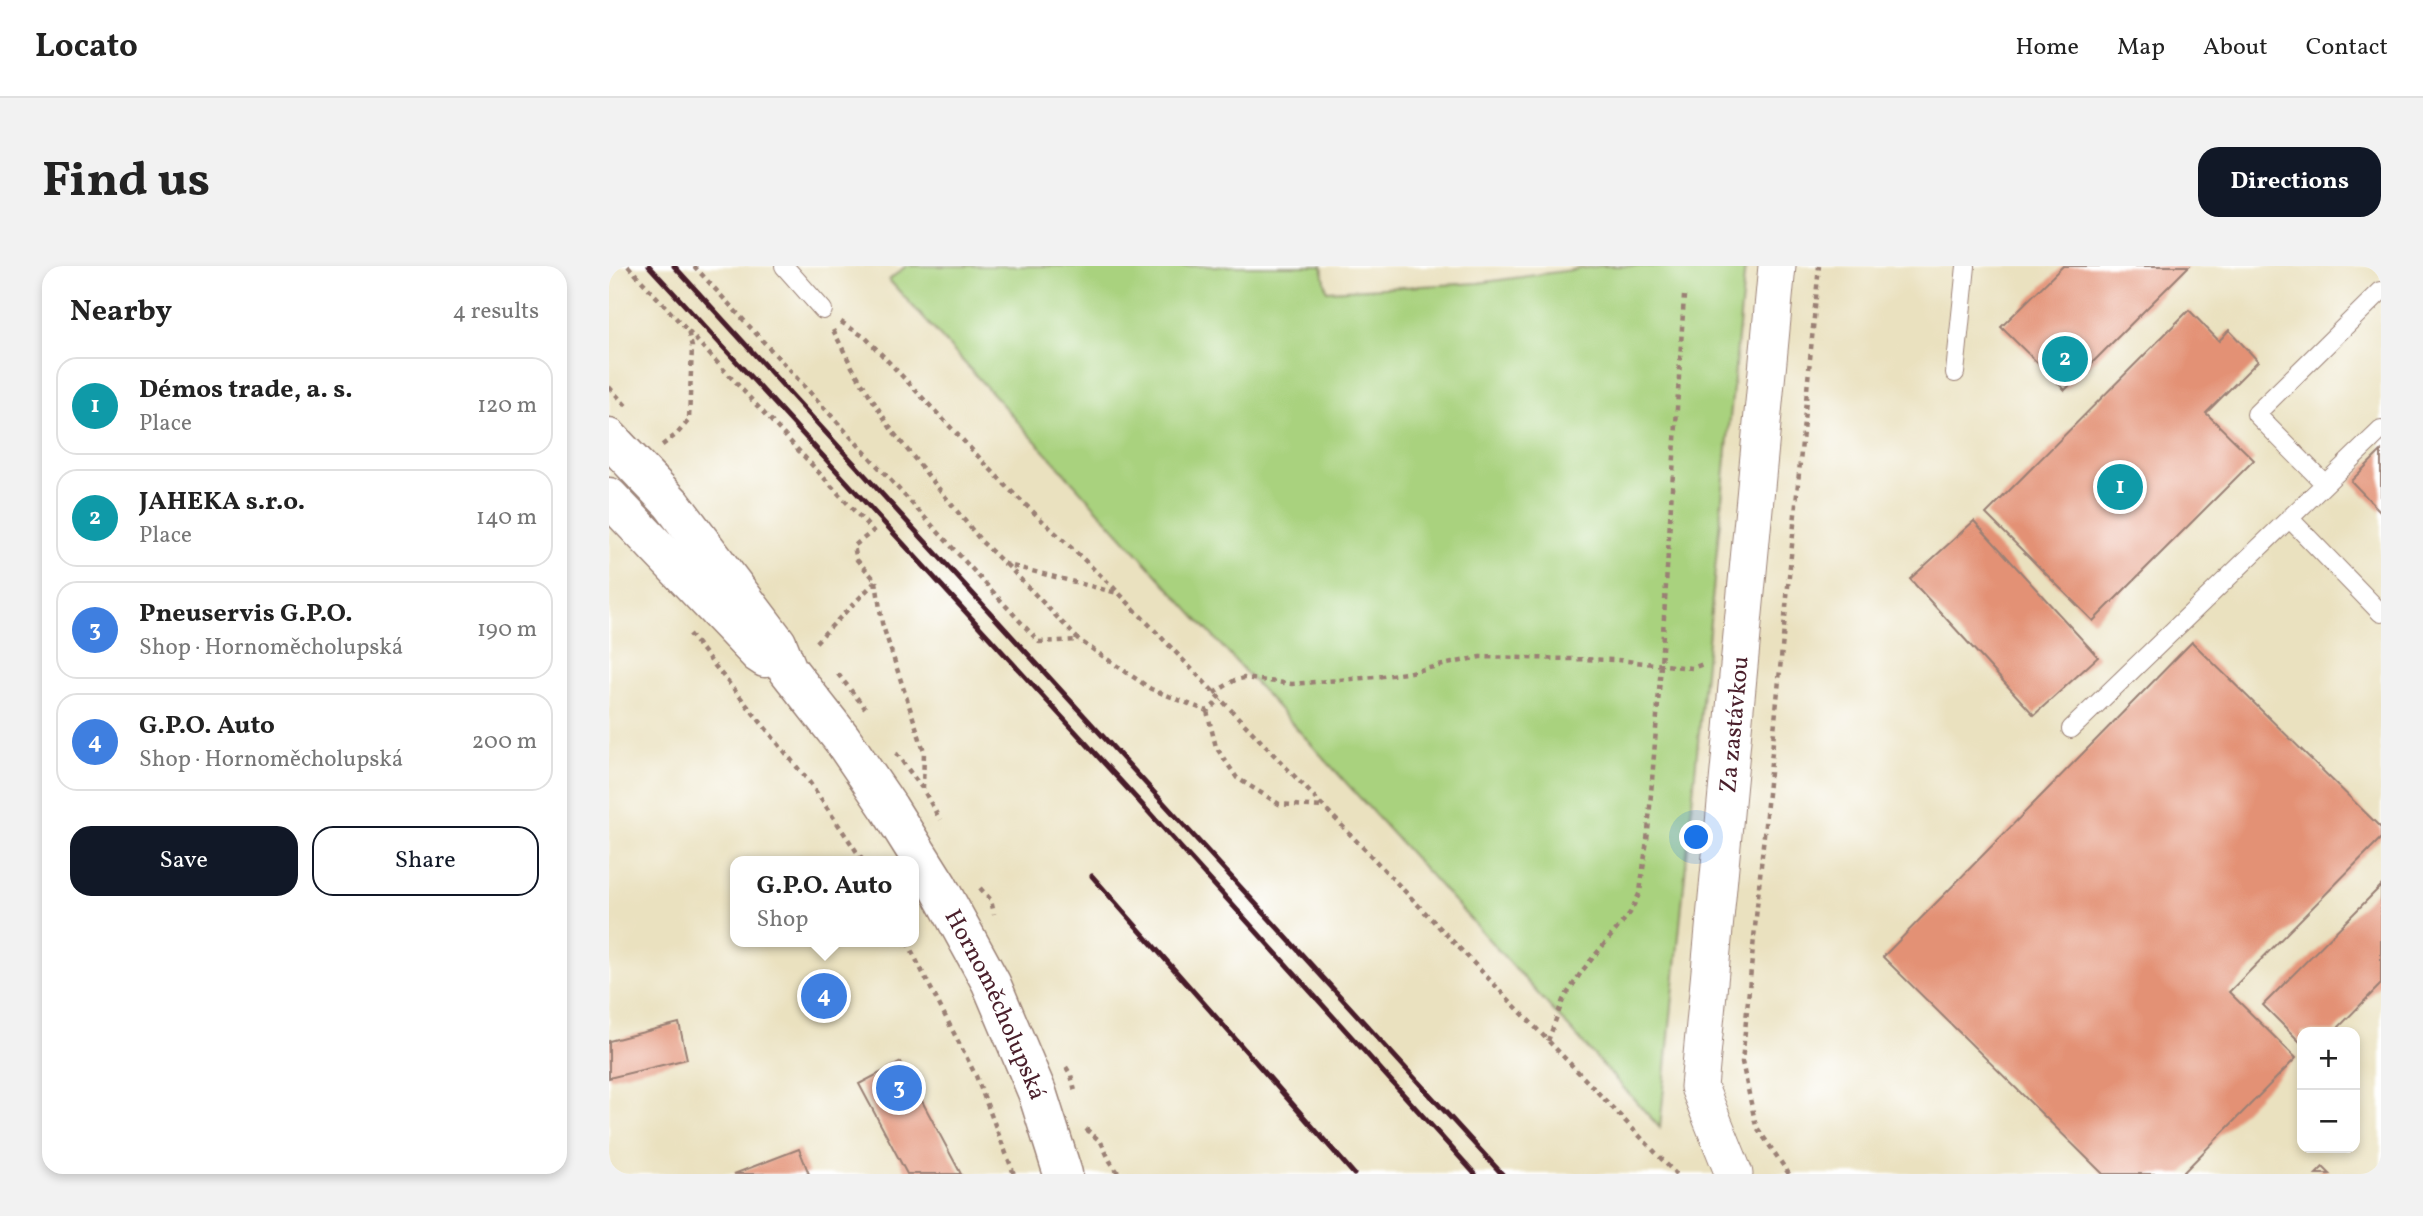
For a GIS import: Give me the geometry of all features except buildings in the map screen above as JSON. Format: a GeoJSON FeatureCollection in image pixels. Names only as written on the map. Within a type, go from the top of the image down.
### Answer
{"type":"FeatureCollection","features":[{"type":"Feature","properties":{"kind":"street","name":"Za zastávkou"},"geometry":{"type":"LineString","coordinates":[[1734,1174],[1699,1087],[1777,266]]}},
{"type":"Feature","properties":{"kind":"street","name":"Hornoměcholupská"},"geometry":{"type":"LineString","coordinates":[[609,438],[672,504],[777,643],[788,670],[842,739],[890,808],[938,886],[991,983],[1037,1092],[1063,1174]]}},
{"type":"Feature","properties":{"kind":"street","name":"Hornoměcholupská"},"geometry":{"type":"LineString","coordinates":[[609,497],[759,654],[788,670]]}},
{"type":"Feature","properties":{"kind":"lane"},"geometry":{"type":"LineString","coordinates":[[784,266],[823,310]]}},
{"type":"Feature","properties":{"kind":"lane"},"geometry":{"type":"LineString","coordinates":[[1955,373],[1966,266]]}},
{"type":"Feature","properties":{"kind":"lane"},"geometry":{"type":"LineString","coordinates":[[2325,484],[2256,414],[2381,291]]}},
{"type":"Feature","properties":{"kind":"lane"},"geometry":{"type":"LineString","coordinates":[[2071,729],[2381,430]]}},
{"type":"Feature","properties":{"kind":"lane"},"geometry":{"type":"LineString","coordinates":[[2289,518],[2381,613]]}},
{"type":"Feature","properties":{"kind":"path"},"geometry":{"type":"LineString","coordinates":[[628,266],[873,531],[855,546],[857,560],[876,581],[882,623],[924,751],[923,789],[943,825]]}},
{"type":"Feature","properties":{"kind":"path"},"geometry":{"type":"LineString","coordinates":[[694,266],[1039,642],[1079,640]]}},
{"type":"Feature","properties":{"kind":"path"},"geometry":{"type":"LineString","coordinates":[[1789,1174],[1756,1126],[1742,1062],[1819,266]]}},
{"type":"Feature","properties":{"kind":"path"},"geometry":{"type":"LineString","coordinates":[[1548,1041],[1563,1000],[1582,971],[1630,913],[1640,892],[1648,832],[1661,665],[1684,296]]}},
{"type":"Feature","properties":{"kind":"path"},"geometry":{"type":"LineString","coordinates":[[823,310],[852,367],[893,432],[982,542],[1079,640],[1151,689],[1207,711]]}},
{"type":"Feature","properties":{"kind":"path"},"geometry":{"type":"LineString","coordinates":[[823,310],[866,338],[1011,491],[1119,594],[1676,1174]]}},
{"type":"Feature","properties":{"kind":"path"},"geometry":{"type":"LineString","coordinates":[[639,471],[660,446],[677,434],[689,419],[692,348],[688,331]]}},
{"type":"Feature","properties":{"kind":"path"},"geometry":{"type":"LineString","coordinates":[[1005,564],[1119,594]]}},
{"type":"Feature","properties":{"kind":"path"},"geometry":{"type":"LineString","coordinates":[[788,670],[876,581]]}},
{"type":"Feature","properties":{"kind":"path"},"geometry":{"type":"LineString","coordinates":[[688,633],[810,783],[860,856]]}},
{"type":"Feature","properties":{"kind":"path"},"geometry":{"type":"LineString","coordinates":[[1214,693],[1235,680],[1244,678],[1292,684],[1375,677],[1480,657],[1618,660],[1692,668],[1740,652]]}},
{"type":"Feature","properties":{"kind":"path"},"geometry":{"type":"LineString","coordinates":[[1207,711],[1221,699]]}},
{"type":"Feature","properties":{"kind":"path"},"geometry":{"type":"LineString","coordinates":[[1207,711],[1216,747],[1237,778],[1279,804],[1324,807]]}},
{"type":"Feature","properties":{"kind":"path"},"geometry":{"type":"LineString","coordinates":[[978,885],[991,901],[996,921]]}},
{"type":"Feature","properties":{"kind":"path"},"geometry":{"type":"LineString","coordinates":[[910,947],[977,1076],[1014,1174]]}},
{"type":"Feature","properties":{"kind":"path"},"geometry":{"type":"LineString","coordinates":[[1060,1056],[1071,1075],[1076,1094]]}},
{"type":"Feature","properties":{"kind":"path"},"geometry":{"type":"LineString","coordinates":[[1082,1116],[1090,1140]]}},
{"type":"Feature","properties":{"kind":"path"},"geometry":{"type":"LineString","coordinates":[[1086,1129],[1101,1142],[1109,1161],[1119,1174]]}},
{"type":"Feature","properties":{"kind":"green space"},"geometry":{"type":"Polygon","coordinates":[[[906,266],[1322,266],[1327,291],[1478,283],[1600,266],[1745,266],[1660,1128],[889,280],[906,266]]]}},
{"type":"Feature","properties":{"kind":"railway"},"geometry":{"type":"LineString","coordinates":[[649,266],[1137,799],[1475,1174]]}},
{"type":"Feature","properties":{"kind":"railway"},"geometry":{"type":"LineString","coordinates":[[674,266],[1502,1174]]}},
{"type":"Feature","properties":{"kind":"railway"},"geometry":{"type":"LineString","coordinates":[[1092,876],[1354,1174]]}},
{"type":"Feature","properties":{"kind":"place","name":"JAHEKA s.r.o."},"geometry":{"type":"Point","coordinates":[2065,359]}},
{"type":"Feature","properties":{"kind":"place","name":"Démos trade, a. s."},"geometry":{"type":"Point","coordinates":[2120,487]}},
{"type":"Feature","properties":{"kind":"place","name":"G.P.O. Auto"},"geometry":{"type":"Point","coordinates":[824,996]}},
{"type":"Feature","properties":{"kind":"place","name":"Pneuservis G.P.O."},"geometry":{"type":"Point","coordinates":[899,1088]}}]}
